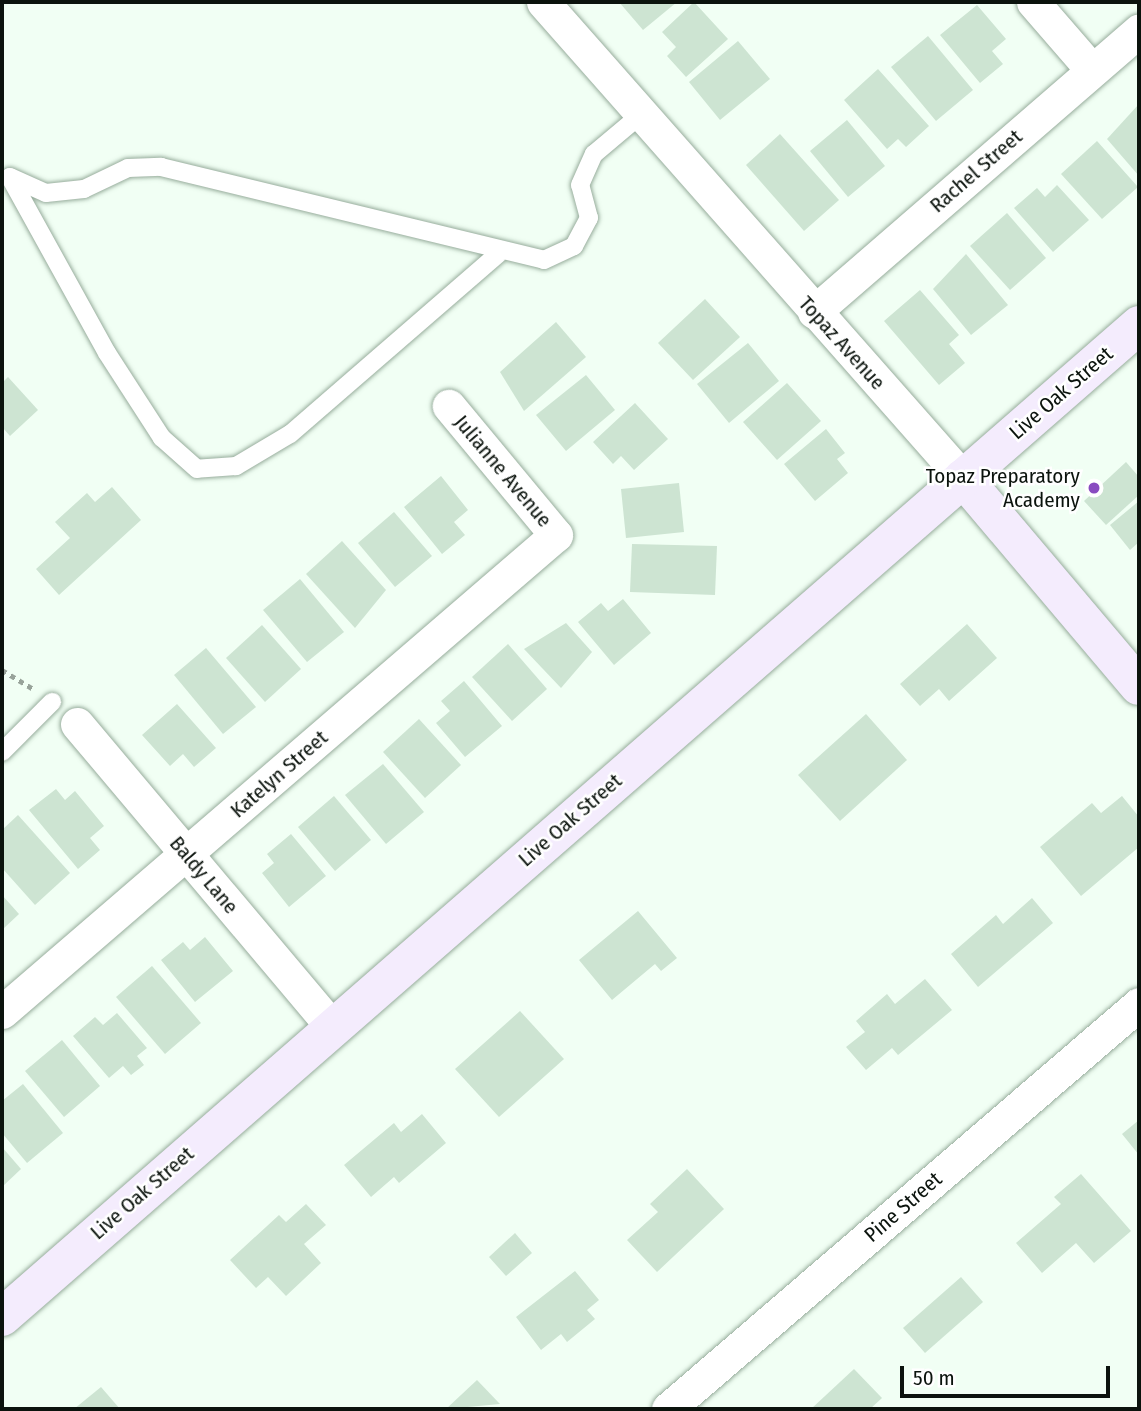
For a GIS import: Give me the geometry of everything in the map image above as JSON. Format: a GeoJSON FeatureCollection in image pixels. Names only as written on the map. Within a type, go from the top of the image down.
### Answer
{"type":"FeatureCollection","features":[{"type":"Feature","properties":{"kind":"street","name":"Topaz Avenue"},"geometry":{"type":"LineString","coordinates":[[543,2],[644,112],[814,313],[963,478],[1139,686]]}},
{"type":"Feature","properties":{"kind":"street"},"geometry":{"type":"LineString","coordinates":[[1033,2],[1092,70]]}},
{"type":"Feature","properties":{"kind":"street","name":"Rachel Street"},"geometry":{"type":"LineString","coordinates":[[814,313],[1139,30]]}},
{"type":"Feature","properties":{"kind":"street","name":"Live Oak Street"},"geometry":{"type":"LineString","coordinates":[[2,1317],[331,1026],[1139,325]]}},
{"type":"Feature","properties":{"kind":"street","name":"Julianne Avenue"},"geometry":{"type":"LineString","coordinates":[[449,406],[556,535]]}},
{"type":"Feature","properties":{"kind":"street","name":"Katelyn Street"},"geometry":{"type":"LineString","coordinates":[[2,1012],[556,535]]}},
{"type":"Feature","properties":{"kind":"street","name":"Baldy Lane"},"geometry":{"type":"LineString","coordinates":[[77,724],[331,1026]]}},
{"type":"Feature","properties":{"kind":"street","name":"Pine Street"},"geometry":{"type":"LineString","coordinates":[[668,1409],[1139,1004]]}},
{"type":"Feature","properties":{"kind":"lane"},"geometry":{"type":"LineString","coordinates":[[6,172],[46,193],[84,189],[128,168],[161,167],[332,213],[423,227],[498,254],[544,260],[574,246],[589,218],[580,185],[594,154],[644,112]]}},
{"type":"Feature","properties":{"kind":"lane"},"geometry":{"type":"LineString","coordinates":[[6,172],[107,354],[162,438],[197,469],[236,466],[290,434],[498,254]]}},
{"type":"Feature","properties":{"kind":"lane"},"geometry":{"type":"LineString","coordinates":[[2,752],[52,702]]}},
{"type":"Feature","properties":{"kind":"building"},"geometry":{"type":"Polygon","coordinates":[[[619,2],[677,2],[643,30],[619,2]]]}},
{"type":"Feature","properties":{"kind":"building"},"geometry":{"type":"Polygon","coordinates":[[[694,2],[728,39],[686,77],[667,56],[676,47],[662,32],[694,2]]]}},
{"type":"Feature","properties":{"kind":"building"},"geometry":{"type":"Polygon","coordinates":[[[977,5],[1006,39],[992,51],[1003,64],[980,83],[940,35],[977,5]]]}},
{"type":"Feature","properties":{"kind":"building"},"geometry":{"type":"Polygon","coordinates":[[[928,36],[973,90],[936,121],[891,67],[928,36]]]}},
{"type":"Feature","properties":{"kind":"building"},"geometry":{"type":"Polygon","coordinates":[[[738,41],[770,79],[720,120],[689,82],[738,41]]]}},
{"type":"Feature","properties":{"kind":"building"},"geometry":{"type":"Polygon","coordinates":[[[878,69],[929,126],[906,147],[898,139],[887,149],[844,100],[878,69]]]}},
{"type":"Feature","properties":{"kind":"building"},"geometry":{"type":"Polygon","coordinates":[[[1139,104],[1139,176],[1107,139],[1139,104]]]}},
{"type":"Feature","properties":{"kind":"building"},"geometry":{"type":"Polygon","coordinates":[[[847,120],[885,166],[848,197],[810,151],[847,120]]]}},
{"type":"Feature","properties":{"kind":"building"},"geometry":{"type":"Polygon","coordinates":[[[780,134],[839,200],[804,231],[746,165],[780,134]]]}},
{"type":"Feature","properties":{"kind":"building"},"geometry":{"type":"Polygon","coordinates":[[[1097,141],[1138,187],[1102,219],[1061,174],[1097,141]]]}},
{"type":"Feature","properties":{"kind":"building"},"geometry":{"type":"Polygon","coordinates":[[[1057,185],[1089,220],[1053,252],[1014,208],[1037,188],[1045,197],[1057,185]]]}},
{"type":"Feature","properties":{"kind":"building"},"geometry":{"type":"Polygon","coordinates":[[[1007,213],[1046,258],[1010,290],[970,246],[1007,213]]]}},
{"type":"Feature","properties":{"kind":"building"},"geometry":{"type":"Polygon","coordinates":[[[966,254],[1008,305],[971,335],[933,289],[966,254]]]}},
{"type":"Feature","properties":{"kind":"building"},"geometry":{"type":"Polygon","coordinates":[[[920,290],[959,335],[949,344],[965,363],[939,385],[884,321],[920,290]]]}},
{"type":"Feature","properties":{"kind":"building"},"geometry":{"type":"Polygon","coordinates":[[[705,299],[740,337],[693,380],[658,343],[705,299]]]}},
{"type":"Feature","properties":{"kind":"building"},"geometry":{"type":"Polygon","coordinates":[[[556,322],[586,357],[524,411],[500,372],[556,322]]]}},
{"type":"Feature","properties":{"kind":"building"},"geometry":{"type":"Polygon","coordinates":[[[748,343],[779,381],[729,423],[697,384],[748,343]]]}},
{"type":"Feature","properties":{"kind":"building"},"geometry":{"type":"Polygon","coordinates":[[[586,375],[615,410],[566,451],[536,415],[586,375]]]}},
{"type":"Feature","properties":{"kind":"building"},"geometry":{"type":"Polygon","coordinates":[[[8,377],[38,410],[10,436],[2,427],[2,383],[8,377]]]}},
{"type":"Feature","properties":{"kind":"building"},"geometry":{"type":"Polygon","coordinates":[[[787,383],[821,421],[777,460],[743,422],[787,383]]]}},
{"type":"Feature","properties":{"kind":"building"},"geometry":{"type":"Polygon","coordinates":[[[635,403],[668,439],[634,470],[621,456],[613,464],[593,442],[635,403]]]}},
{"type":"Feature","properties":{"kind":"building"},"geometry":{"type":"Polygon","coordinates":[[[826,429],[845,453],[837,459],[848,473],[815,501],[784,464],[826,429]]]}},
{"type":"Feature","properties":{"kind":"building"},"geometry":{"type":"Polygon","coordinates":[[[1126,462],[1139,477],[1139,495],[1106,525],[1084,501],[1126,462]]]}},
{"type":"Feature","properties":{"kind":"building"},"geometry":{"type":"Polygon","coordinates":[[[441,476],[468,510],[454,522],[465,535],[442,554],[404,507],[441,476]]]}},
{"type":"Feature","properties":{"kind":"building"},"geometry":{"type":"Polygon","coordinates":[[[679,483],[684,532],[626,538],[621,489],[679,483]]]}},
{"type":"Feature","properties":{"kind":"building"},"geometry":{"type":"Polygon","coordinates":[[[112,487],[141,520],[59,595],[36,569],[70,538],[55,522],[87,493],[95,502],[112,487]]]}},
{"type":"Feature","properties":{"kind":"building"},"geometry":{"type":"Polygon","coordinates":[[[1139,501],[1139,542],[1130,550],[1110,525],[1139,501]]]}},
{"type":"Feature","properties":{"kind":"building"},"geometry":{"type":"Polygon","coordinates":[[[394,512],[432,556],[395,587],[358,543],[394,512]]]}},
{"type":"Feature","properties":{"kind":"building"},"geometry":{"type":"Polygon","coordinates":[[[342,541],[386,590],[355,628],[306,574],[342,541]]]}},
{"type":"Feature","properties":{"kind":"building"},"geometry":{"type":"Polygon","coordinates":[[[632,544],[717,546],[715,595],[630,592],[632,544]]]}},
{"type":"Feature","properties":{"kind":"building"},"geometry":{"type":"Polygon","coordinates":[[[300,579],[344,632],[307,662],[263,610],[300,579]]]}},
{"type":"Feature","properties":{"kind":"building"},"geometry":{"type":"Polygon","coordinates":[[[623,599],[651,633],[614,665],[578,622],[601,603],[608,611],[623,599]]]}},
{"type":"Feature","properties":{"kind":"building"},"geometry":{"type":"Polygon","coordinates":[[[566,623],[592,652],[561,688],[524,649],[566,623]]]}},
{"type":"Feature","properties":{"kind":"building"},"geometry":{"type":"Polygon","coordinates":[[[967,624],[997,658],[949,701],[939,689],[920,706],[900,684],[967,624]]]}},
{"type":"Feature","properties":{"kind":"building"},"geometry":{"type":"Polygon","coordinates":[[[262,625],[301,669],[265,702],[226,658],[262,625]]]}},
{"type":"Feature","properties":{"kind":"building"},"geometry":{"type":"Polygon","coordinates":[[[508,644],[547,689],[512,721],[472,677],[508,644]]]}},
{"type":"Feature","properties":{"kind":"building"},"geometry":{"type":"Polygon","coordinates":[[[206,648],[256,707],[223,734],[174,675],[206,648]]]}},
{"type":"Feature","properties":{"kind":"building"},"geometry":{"type":"Polygon","coordinates":[[[464,681],[502,726],[465,757],[436,723],[450,711],[441,701],[464,681]]]}},
{"type":"Feature","properties":{"kind":"building"},"geometry":{"type":"Polygon","coordinates":[[[177,704],[216,748],[194,767],[183,754],[170,766],[142,735],[177,704]]]}},
{"type":"Feature","properties":{"kind":"building"},"geometry":{"type":"Polygon","coordinates":[[[866,714],[907,760],[840,821],[798,775],[866,714]]]}},
{"type":"Feature","properties":{"kind":"building"},"geometry":{"type":"Polygon","coordinates":[[[419,719],[461,765],[425,798],[383,752],[419,719]]]}},
{"type":"Feature","properties":{"kind":"building"},"geometry":{"type":"Polygon","coordinates":[[[383,764],[424,812],[386,844],[345,795],[383,764]]]}},
{"type":"Feature","properties":{"kind":"building"},"geometry":{"type":"Polygon","coordinates":[[[56,789],[65,800],[75,791],[104,826],[90,838],[100,850],[78,869],[29,810],[56,789]]]}},
{"type":"Feature","properties":{"kind":"building"},"geometry":{"type":"Polygon","coordinates":[[[334,796],[371,840],[335,871],[298,827],[334,796]]]}},
{"type":"Feature","properties":{"kind":"building"},"geometry":{"type":"Polygon","coordinates":[[[1122,796],[1139,817],[1139,847],[1081,896],[1040,847],[1092,803],[1101,813],[1122,796]]]}},
{"type":"Feature","properties":{"kind":"building"},"geometry":{"type":"Polygon","coordinates":[[[18,815],[70,873],[35,905],[2,868],[2,830],[18,815]]]}},
{"type":"Feature","properties":{"kind":"building"},"geometry":{"type":"Polygon","coordinates":[[[291,834],[326,876],[289,907],[262,873],[274,863],[267,854],[291,834]]]}},
{"type":"Feature","properties":{"kind":"building"},"geometry":{"type":"Polygon","coordinates":[[[2,895],[19,914],[2,930],[2,895]]]}},
{"type":"Feature","properties":{"kind":"building"},"geometry":{"type":"Polygon","coordinates":[[[1032,898],[1053,923],[978,987],[951,954],[996,915],[1003,924],[1032,898]]]}},
{"type":"Feature","properties":{"kind":"building"},"geometry":{"type":"Polygon","coordinates":[[[638,911],[677,958],[661,971],[655,964],[612,1000],[579,960],[638,911]]]}},
{"type":"Feature","properties":{"kind":"building"},"geometry":{"type":"Polygon","coordinates":[[[205,937],[233,971],[195,1002],[161,960],[183,942],[190,950],[205,937]]]}},
{"type":"Feature","properties":{"kind":"building"},"geometry":{"type":"Polygon","coordinates":[[[152,966],[201,1023],[165,1054],[116,997],[152,966]]]}},
{"type":"Feature","properties":{"kind":"building"},"geometry":{"type":"Polygon","coordinates":[[[925,979],[952,1010],[898,1055],[892,1048],[866,1070],[846,1047],[865,1032],[856,1021],[887,994],[895,1004],[925,979]]]}},
{"type":"Feature","properties":{"kind":"building"},"geometry":{"type":"Polygon","coordinates":[[[520,1011],[564,1059],[499,1117],[455,1069],[520,1011]]]}},
{"type":"Feature","properties":{"kind":"building"},"geometry":{"type":"Polygon","coordinates":[[[117,1013],[147,1048],[137,1056],[144,1065],[131,1075],[123,1066],[109,1078],[73,1036],[95,1017],[103,1025],[117,1013]]]}},
{"type":"Feature","properties":{"kind":"building"},"geometry":{"type":"Polygon","coordinates":[[[62,1040],[100,1086],[64,1117],[25,1071],[62,1040]]]}},
{"type":"Feature","properties":{"kind":"building"},"geometry":{"type":"Polygon","coordinates":[[[23,1084],[63,1133],[27,1163],[2,1133],[2,1101],[23,1084]]]}},
{"type":"Feature","properties":{"kind":"building"},"geometry":{"type":"Polygon","coordinates":[[[422,1114],[446,1143],[399,1183],[394,1177],[371,1197],[344,1165],[394,1123],[401,1132],[422,1114]]]}},
{"type":"Feature","properties":{"kind":"building"},"geometry":{"type":"Polygon","coordinates":[[[1139,1120],[1139,1155],[1122,1134],[1139,1120]]]}},
{"type":"Feature","properties":{"kind":"building"},"geometry":{"type":"Polygon","coordinates":[[[2,1147],[21,1169],[2,1187],[2,1147]]]}},
{"type":"Feature","properties":{"kind":"building"},"geometry":{"type":"Polygon","coordinates":[[[687,1169],[724,1209],[657,1272],[627,1240],[658,1212],[650,1204],[687,1169]]]}},
{"type":"Feature","properties":{"kind":"building"},"geometry":{"type":"Polygon","coordinates":[[[1081,1174],[1131,1231],[1094,1263],[1076,1243],[1042,1273],[1016,1243],[1061,1204],[1054,1197],[1081,1174]]]}},
{"type":"Feature","properties":{"kind":"building"},"geometry":{"type":"Polygon","coordinates":[[[306,1204],[326,1225],[304,1244],[321,1263],[286,1296],[268,1277],[256,1288],[230,1260],[279,1215],[286,1222],[306,1204]]]}},
{"type":"Feature","properties":{"kind":"building"},"geometry":{"type":"Polygon","coordinates":[[[515,1233],[532,1253],[506,1276],[489,1257],[515,1233]]]}},
{"type":"Feature","properties":{"kind":"building"},"geometry":{"type":"Polygon","coordinates":[[[575,1271],[599,1300],[587,1310],[595,1319],[567,1342],[561,1334],[541,1350],[516,1317],[575,1271]]]}},
{"type":"Feature","properties":{"kind":"building"},"geometry":{"type":"Polygon","coordinates":[[[961,1277],[983,1302],[925,1353],[903,1328],[961,1277]]]}},
{"type":"Feature","properties":{"kind":"building"},"geometry":{"type":"Polygon","coordinates":[[[854,1369],[882,1398],[870,1409],[811,1409],[854,1369]]]}},
{"type":"Feature","properties":{"kind":"building"},"geometry":{"type":"Polygon","coordinates":[[[477,1380],[500,1404],[446,1409],[477,1380]]]}},
{"type":"Feature","properties":{"kind":"building"},"geometry":{"type":"Polygon","coordinates":[[[101,1387],[120,1409],[74,1409],[101,1387]]]}},
{"type":"Feature","properties":{"kind":"place","name":"Topaz Preparatory Academy"},"geometry":{"type":"Point","coordinates":[1094,488]}}]}
